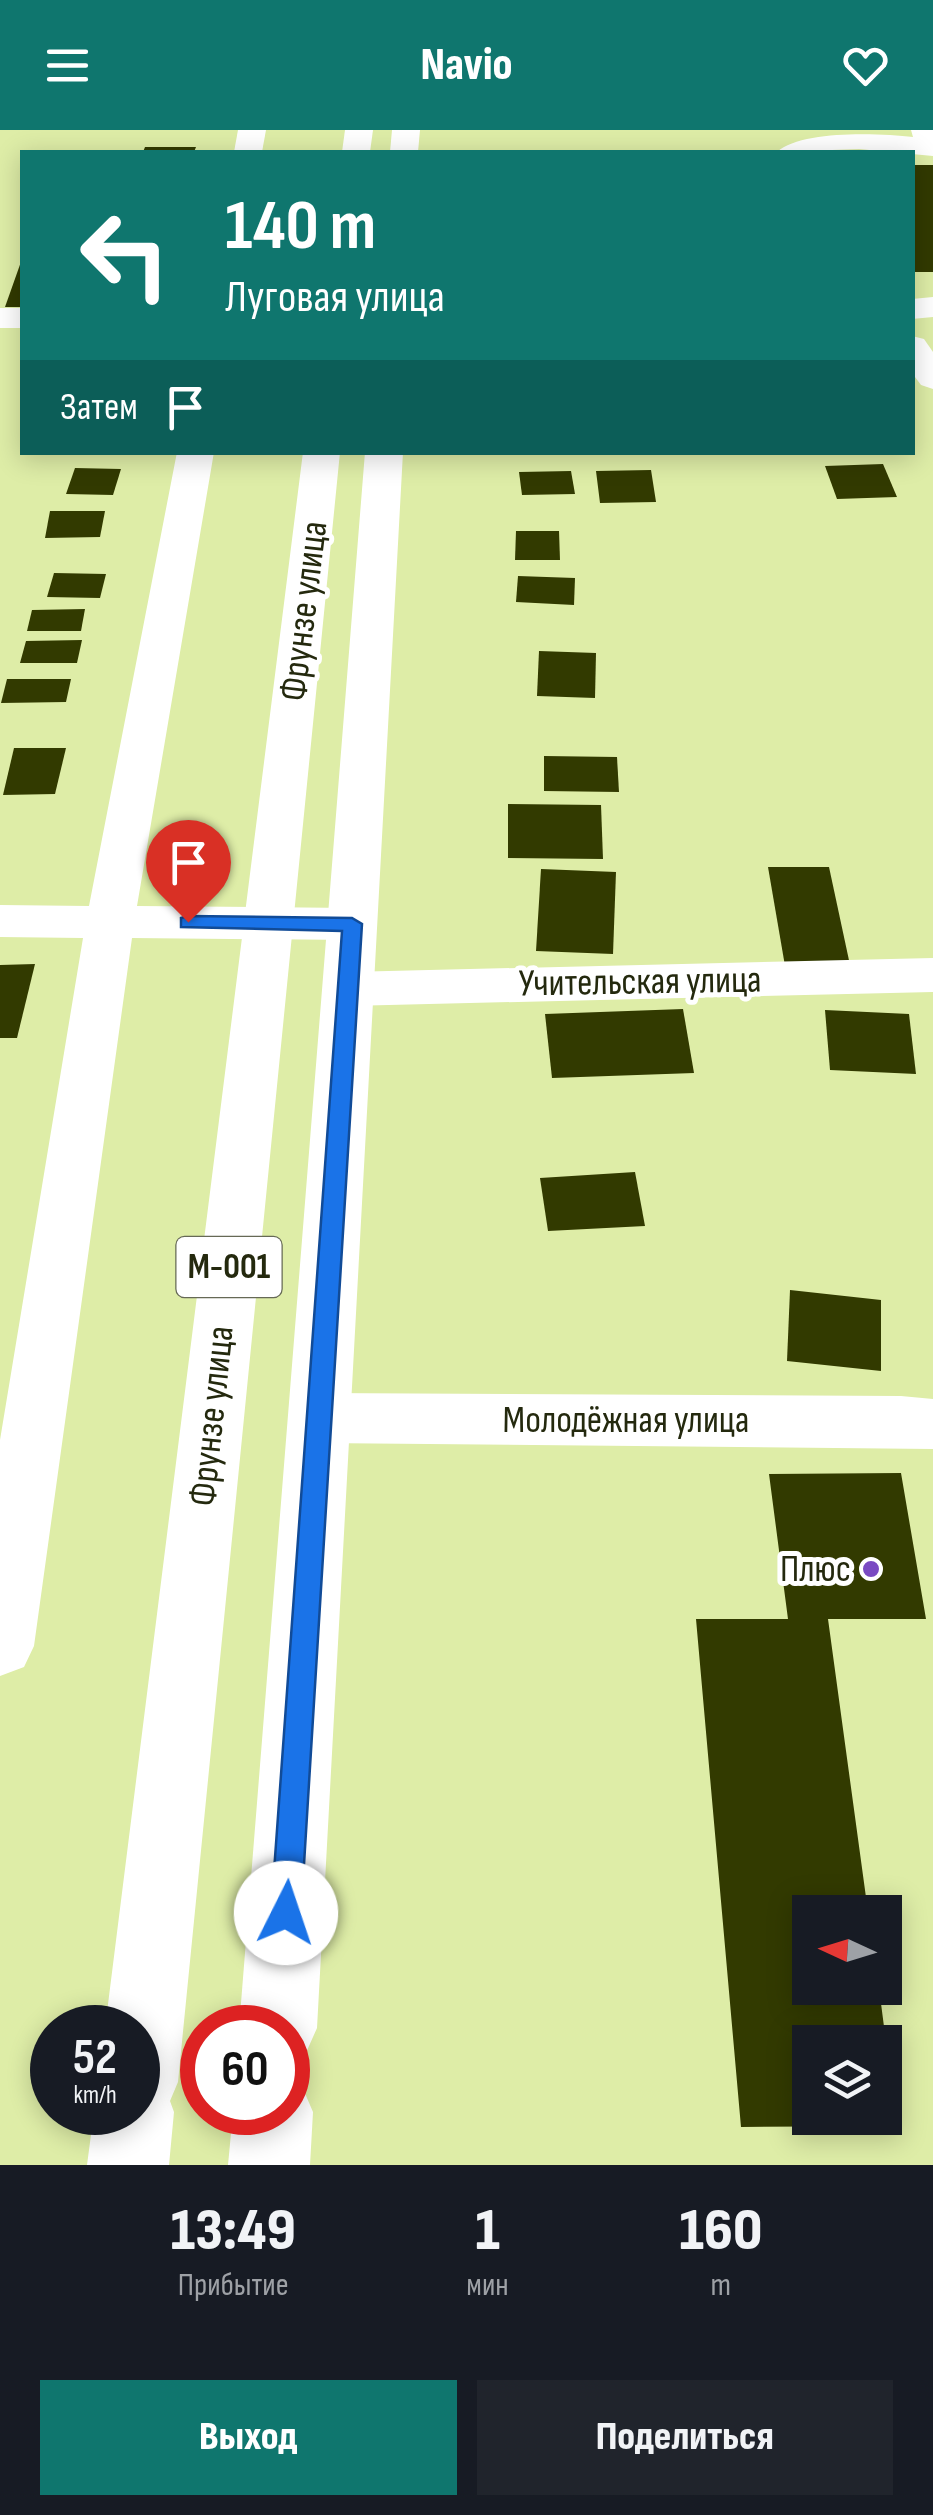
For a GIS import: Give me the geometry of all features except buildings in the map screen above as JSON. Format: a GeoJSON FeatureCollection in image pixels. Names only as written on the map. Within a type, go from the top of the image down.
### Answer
{"type":"FeatureCollection","features":[{"type":"Feature","properties":{"kind":"main road"},"geometry":{"type":"LineString","coordinates":[[795,150],[807,141],[848,139],[931,148],[929,138]]}},
{"type":"Feature","properties":{"kind":"main road"},"geometry":{"type":"LineString","coordinates":[[915,351],[933,378]]}},
{"type":"Feature","properties":{"kind":"main road"},"geometry":{"type":"LineString","coordinates":[[0,1646],[110,922],[195,455]]}},
{"type":"Feature","properties":{"kind":"main road","name":"Фрунзе улица"},"geometry":{"type":"LineString","coordinates":[[147,2005],[322,455]]}},
{"type":"Feature","properties":{"kind":"main road","name":"Фрунзе улица"},"geometry":{"type":"LineString","coordinates":[[280,2005],[384,455]]}},
{"type":"Feature","properties":{"kind":"main road"},"geometry":{"type":"LineString","coordinates":[[0,920],[352,924]]}},
{"type":"Feature","properties":{"kind":"main road","name":"Учительская улица"},"geometry":{"type":"LineString","coordinates":[[348,989],[933,975]]}},
{"type":"Feature","properties":{"kind":"main road","name":"Молодёжная улица"},"geometry":{"type":"LineString","coordinates":[[319,1418],[933,1424]]}},
{"type":"Feature","properties":{"kind":"main road"},"geometry":{"type":"LineString","coordinates":[[128,2165],[131,2135]]}},
{"type":"Feature","properties":{"kind":"main road"},"geometry":{"type":"LineString","coordinates":[[269,2165],[271,2135]]}},
{"type":"Feature","properties":{"kind":"place","name":"Плюс"},"geometry":{"type":"Point","coordinates":[871,1569]}},
{"type":"Feature","properties":{"kind":"route"},"geometry":{"type":"LineString","coordinates":[[188,922],[352,924],[286,1913]]}}]}
